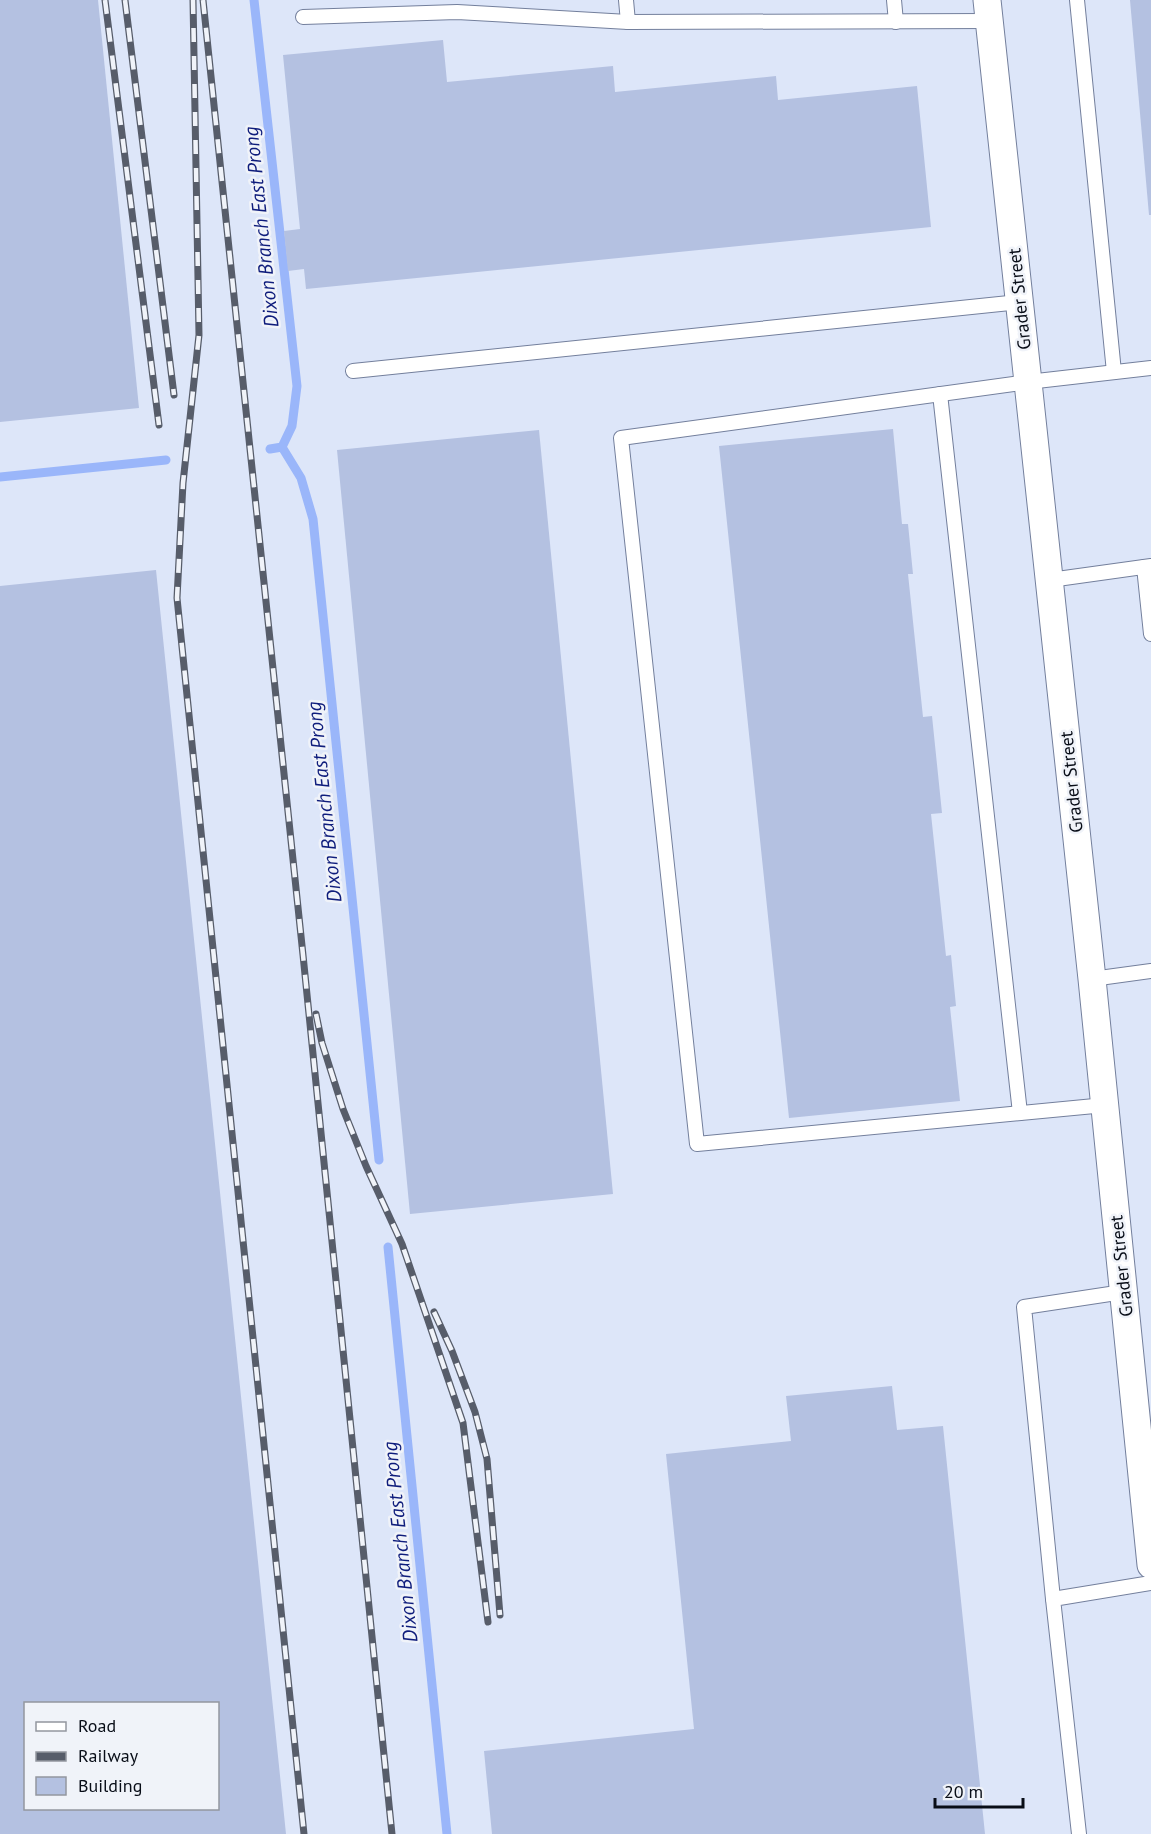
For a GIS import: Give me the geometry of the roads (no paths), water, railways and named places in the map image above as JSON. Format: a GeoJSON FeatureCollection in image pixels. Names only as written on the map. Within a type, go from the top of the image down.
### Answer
{"type":"FeatureCollection","features":[{"type":"Feature","properties":{"kind":"street","name":"Grader Street"},"geometry":{"type":"LineString","coordinates":[[988,11],[1050,580],[1123,1292],[1137,1383],[1151,1565]]}},
{"type":"Feature","properties":{"kind":"lane"},"geometry":{"type":"LineString","coordinates":[[626,0],[628,22]]}},
{"type":"Feature","properties":{"kind":"lane"},"geometry":{"type":"LineString","coordinates":[[894,0],[896,22]]}},
{"type":"Feature","properties":{"kind":"lane"},"geometry":{"type":"LineString","coordinates":[[1077,0],[1114,372]]}},
{"type":"Feature","properties":{"kind":"lane"},"geometry":{"type":"LineString","coordinates":[[303,17],[456,12],[628,22],[896,22],[988,11]]}},
{"type":"Feature","properties":{"kind":"lane"},"geometry":{"type":"LineString","coordinates":[[353,371],[1019,302]]}},
{"type":"Feature","properties":{"kind":"lane"},"geometry":{"type":"LineString","coordinates":[[1105,1105],[697,1144],[621,438],[1028,382],[1151,368]]}},
{"type":"Feature","properties":{"kind":"lane"},"geometry":{"type":"LineString","coordinates":[[940,394],[1020,1113]]}},
{"type":"Feature","properties":{"kind":"lane"},"geometry":{"type":"LineString","coordinates":[[1050,580],[1147,567],[1151,634]]}},
{"type":"Feature","properties":{"kind":"lane"},"geometry":{"type":"LineString","coordinates":[[1092,979],[1151,971]]}},
{"type":"Feature","properties":{"kind":"lane"},"geometry":{"type":"LineString","coordinates":[[1079,1834],[1024,1306],[1123,1292]]}},
{"type":"Feature","properties":{"kind":"lane"},"geometry":{"type":"LineString","coordinates":[[1053,1599],[1151,1583]]}},
{"type":"Feature","properties":{"kind":"waterway","name":"Dixon Branch East Prong"},"geometry":{"type":"LineString","coordinates":[[254,0],[297,386],[292,426],[282,447],[270,449]]}},
{"type":"Feature","properties":{"kind":"waterway","name":"Dixon Branch East Prong"},"geometry":{"type":"LineString","coordinates":[[282,447],[301,478],[313,519],[379,1160]]}},
{"type":"Feature","properties":{"kind":"waterway","name":"Dixon Branch East Prong"},"geometry":{"type":"LineString","coordinates":[[0,477],[166,460]]}},
{"type":"Feature","properties":{"kind":"waterway","name":"Dixon Branch East Prong"},"geometry":{"type":"LineString","coordinates":[[388,1247],[447,1834]]}},
{"type":"Feature","properties":{"kind":"railway"},"geometry":{"type":"LineString","coordinates":[[105,0],[159,425]]}},
{"type":"Feature","properties":{"kind":"railway"},"geometry":{"type":"LineString","coordinates":[[125,0],[174,395]]}},
{"type":"Feature","properties":{"kind":"railway"},"geometry":{"type":"LineString","coordinates":[[193,0],[199,335],[183,483],[177,598],[304,1834]]}},
{"type":"Feature","properties":{"kind":"railway"},"geometry":{"type":"LineString","coordinates":[[203,0],[392,1834]]}},
{"type":"Feature","properties":{"kind":"railway"},"geometry":{"type":"LineString","coordinates":[[316,1014],[322,1043],[343,1109],[402,1244],[463,1423],[488,1622]]}},
{"type":"Feature","properties":{"kind":"railway"},"geometry":{"type":"LineString","coordinates":[[434,1312],[452,1351],[475,1412],[487,1459],[500,1615]]}}]}
